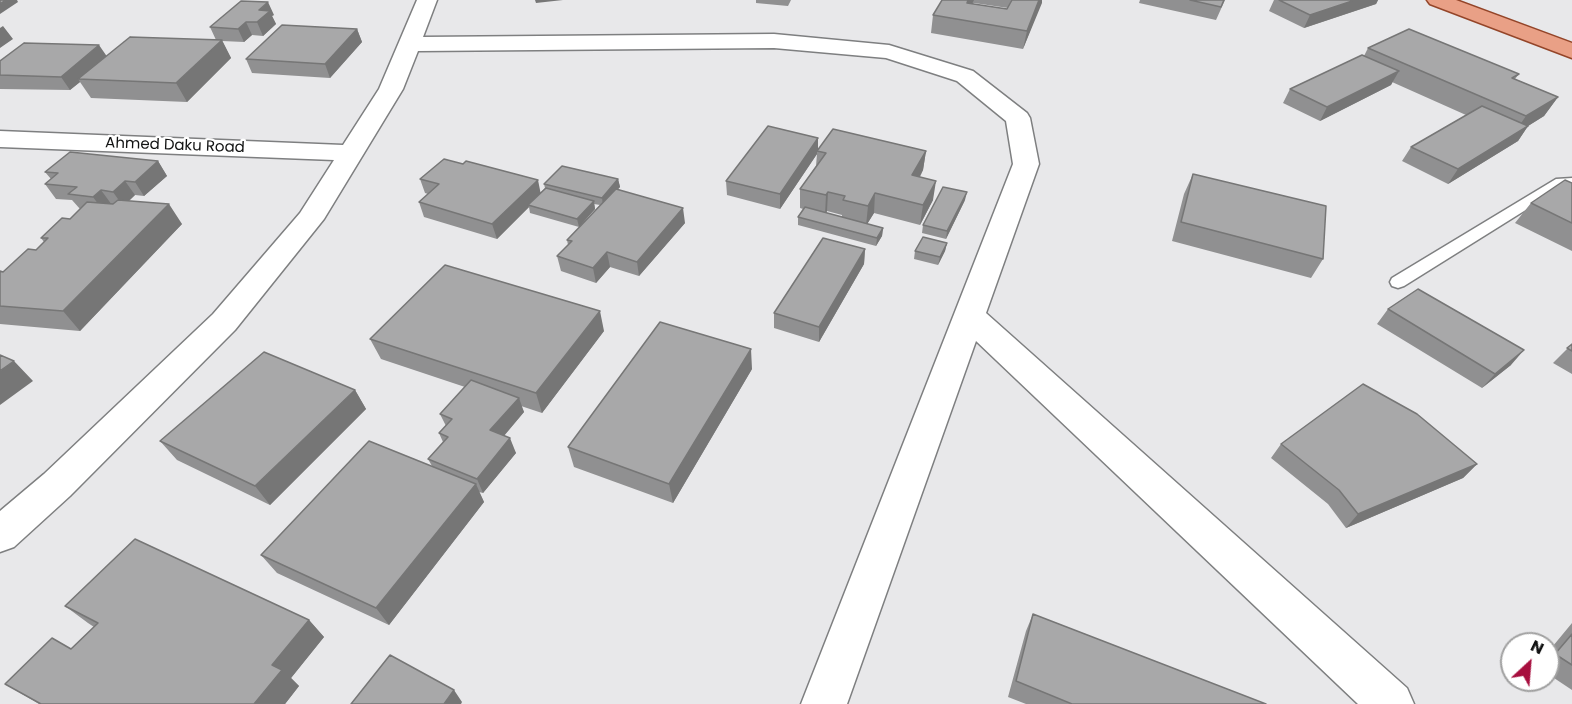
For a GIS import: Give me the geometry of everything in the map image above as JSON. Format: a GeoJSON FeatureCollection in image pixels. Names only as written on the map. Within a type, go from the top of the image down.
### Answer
{"type":"FeatureCollection","features":[{"type":"Feature","properties":{"kind":"main road"},"geometry":{"type":"LineString","coordinates":[[1437,0],[1572,51]]}},
{"type":"Feature","properties":{"kind":"main road"},"geometry":{"type":"LineString","coordinates":[[1478,0],[1572,35]]}},
{"type":"Feature","properties":{"kind":"street"},"geometry":{"type":"LineString","coordinates":[[0,535],[57,485],[224,322],[310,219],[391,89],[427,0]]}},
{"type":"Feature","properties":{"kind":"street"},"geometry":{"type":"LineString","coordinates":[[410,44],[774,41],[889,52],[965,76],[1018,118],[1026,164],[824,704]]}},
{"type":"Feature","properties":{"kind":"street","name":"Ahmed Daku Road"},"geometry":{"type":"LineString","coordinates":[[0,139],[350,153]]}},
{"type":"Feature","properties":{"kind":"street"},"geometry":{"type":"LineString","coordinates":[[970,315],[1391,704]]}},
{"type":"Feature","properties":{"kind":"lane"},"geometry":{"type":"LineString","coordinates":[[1398,282],[1561,182],[1572,182]]}},
{"type":"Feature","properties":{"kind":"building"},"geometry":{"type":"Polygon","coordinates":[[[942,0],[968,0],[967,3],[1007,9],[1012,0],[1039,0],[1027,31],[933,15],[942,0]]]}},
{"type":"Feature","properties":{"kind":"building"},"geometry":{"type":"Polygon","coordinates":[[[1190,0],[1224,0],[1221,7],[1190,0]]]}},
{"type":"Feature","properties":{"kind":"building"},"geometry":{"type":"Polygon","coordinates":[[[1279,0],[1355,0],[1310,15],[1279,0]]]}},
{"type":"Feature","properties":{"kind":"building"},"geometry":{"type":"Polygon","coordinates":[[[241,1],[268,2],[259,10],[270,11],[257,22],[246,22],[238,29],[210,27],[241,1]]]}},
{"type":"Feature","properties":{"kind":"building"},"geometry":{"type":"Polygon","coordinates":[[[282,25],[357,29],[325,64],[246,59],[282,25]]]}},
{"type":"Feature","properties":{"kind":"building"},"geometry":{"type":"Polygon","coordinates":[[[1409,29],[1519,74],[1512,78],[1558,97],[1526,116],[1368,48],[1409,29]]]}},
{"type":"Feature","properties":{"kind":"building"},"geometry":{"type":"Polygon","coordinates":[[[130,37],[222,40],[176,83],[78,79],[130,37]]]}},
{"type":"Feature","properties":{"kind":"building"},"geometry":{"type":"Polygon","coordinates":[[[24,43],[99,45],[61,77],[0,75],[0,61],[24,43]]]}},
{"type":"Feature","properties":{"kind":"building"},"geometry":{"type":"Polygon","coordinates":[[[1362,55],[1399,71],[1327,107],[1290,89],[1362,55]]]}},
{"type":"Feature","properties":{"kind":"building"},"geometry":{"type":"Polygon","coordinates":[[[1482,106],[1528,126],[1458,169],[1411,147],[1482,106]]]}},
{"type":"Feature","properties":{"kind":"building"},"geometry":{"type":"Polygon","coordinates":[[[768,126],[818,138],[780,194],[726,181],[768,126]]]}},
{"type":"Feature","properties":{"kind":"building"},"geometry":{"type":"Polygon","coordinates":[[[833,129],[926,151],[912,175],[936,181],[923,205],[875,193],[868,206],[843,200],[845,196],[828,192],[826,195],[800,189],[826,153],[817,151],[833,129]]]}},
{"type":"Feature","properties":{"kind":"building"},"geometry":{"type":"Polygon","coordinates":[[[70,152],[158,161],[135,182],[125,181],[113,192],[101,190],[93,197],[68,194],[77,187],[45,184],[58,173],[45,172],[70,152]]]}},
{"type":"Feature","properties":{"kind":"building"},"geometry":{"type":"Polygon","coordinates":[[[444,159],[463,164],[466,161],[538,180],[492,224],[419,202],[439,184],[420,179],[444,159]]]}},
{"type":"Feature","properties":{"kind":"building"},"geometry":{"type":"Polygon","coordinates":[[[562,166],[618,179],[602,198],[544,184],[562,166]]]}},
{"type":"Feature","properties":{"kind":"building"},"geometry":{"type":"Polygon","coordinates":[[[1193,174],[1326,206],[1323,259],[1181,222],[1193,174]]]}},
{"type":"Feature","properties":{"kind":"building"},"geometry":{"type":"Polygon","coordinates":[[[1565,180],[1572,183],[1572,223],[1531,203],[1565,180]]]}},
{"type":"Feature","properties":{"kind":"building"},"geometry":{"type":"Polygon","coordinates":[[[943,187],[967,192],[947,231],[923,225],[943,187]]]}},
{"type":"Feature","properties":{"kind":"building"},"geometry":{"type":"Polygon","coordinates":[[[546,188],[594,201],[577,219],[528,205],[546,188]]]}},
{"type":"Feature","properties":{"kind":"building"},"geometry":{"type":"Polygon","coordinates":[[[616,189],[683,208],[637,262],[607,252],[593,268],[557,256],[572,241],[567,240],[616,189]]]}},
{"type":"Feature","properties":{"kind":"building"},"geometry":{"type":"Polygon","coordinates":[[[118,200],[169,204],[63,311],[0,306],[0,271],[3,272],[28,249],[36,250],[48,238],[41,238],[62,218],[70,219],[87,202],[113,204],[118,200]]]}},
{"type":"Feature","properties":{"kind":"building"},"geometry":{"type":"Polygon","coordinates":[[[805,207],[883,228],[877,238],[798,217],[805,207]]]}},
{"type":"Feature","properties":{"kind":"building"},"geometry":{"type":"Polygon","coordinates":[[[923,237],[947,243],[940,257],[915,251],[923,237]]]}},
{"type":"Feature","properties":{"kind":"building"},"geometry":{"type":"Polygon","coordinates":[[[823,238],[865,249],[819,327],[774,313],[823,238]]]}},
{"type":"Feature","properties":{"kind":"building"},"geometry":{"type":"Polygon","coordinates":[[[445,265],[600,311],[536,393],[370,339],[445,265]]]}},
{"type":"Feature","properties":{"kind":"building"},"geometry":{"type":"Polygon","coordinates":[[[1418,289],[1524,350],[1495,374],[1388,309],[1418,289]]]}},
{"type":"Feature","properties":{"kind":"building"},"geometry":{"type":"Polygon","coordinates":[[[660,322],[751,349],[669,484],[568,447],[660,322]]]}},
{"type":"Feature","properties":{"kind":"building"},"geometry":{"type":"Polygon","coordinates":[[[264,352],[355,390],[255,486],[160,441],[264,352]]]}},
{"type":"Feature","properties":{"kind":"building"},"geometry":{"type":"Polygon","coordinates":[[[0,355],[14,361],[0,371],[0,355]]]}},
{"type":"Feature","properties":{"kind":"building"},"geometry":{"type":"Polygon","coordinates":[[[471,380],[519,398],[490,430],[510,438],[477,479],[428,459],[448,437],[439,433],[452,419],[440,414],[471,380]]]}},
{"type":"Feature","properties":{"kind":"building"},"geometry":{"type":"Polygon","coordinates":[[[1363,384],[1417,414],[1477,464],[1358,514],[1339,490],[1281,444],[1363,384]]]}},
{"type":"Feature","properties":{"kind":"building"},"geometry":{"type":"Polygon","coordinates":[[[369,441],[476,484],[376,608],[261,555],[369,441]]]}},
{"type":"Feature","properties":{"kind":"building"},"geometry":{"type":"Polygon","coordinates":[[[135,539],[309,620],[272,665],[282,670],[254,704],[41,704],[5,684],[52,638],[71,649],[98,623],[65,606],[135,539]]]}},
{"type":"Feature","properties":{"kind":"building"},"geometry":{"type":"Polygon","coordinates":[[[1033,614],[1266,704],[1072,704],[1016,681],[1033,614]]]}},
{"type":"Feature","properties":{"kind":"building"},"geometry":{"type":"Polygon","coordinates":[[[1572,634],[1572,665],[1560,657],[1560,648],[1572,634]]]}},
{"type":"Feature","properties":{"kind":"building"},"geometry":{"type":"Polygon","coordinates":[[[390,655],[454,690],[444,704],[351,704],[390,655]]]}}]}
